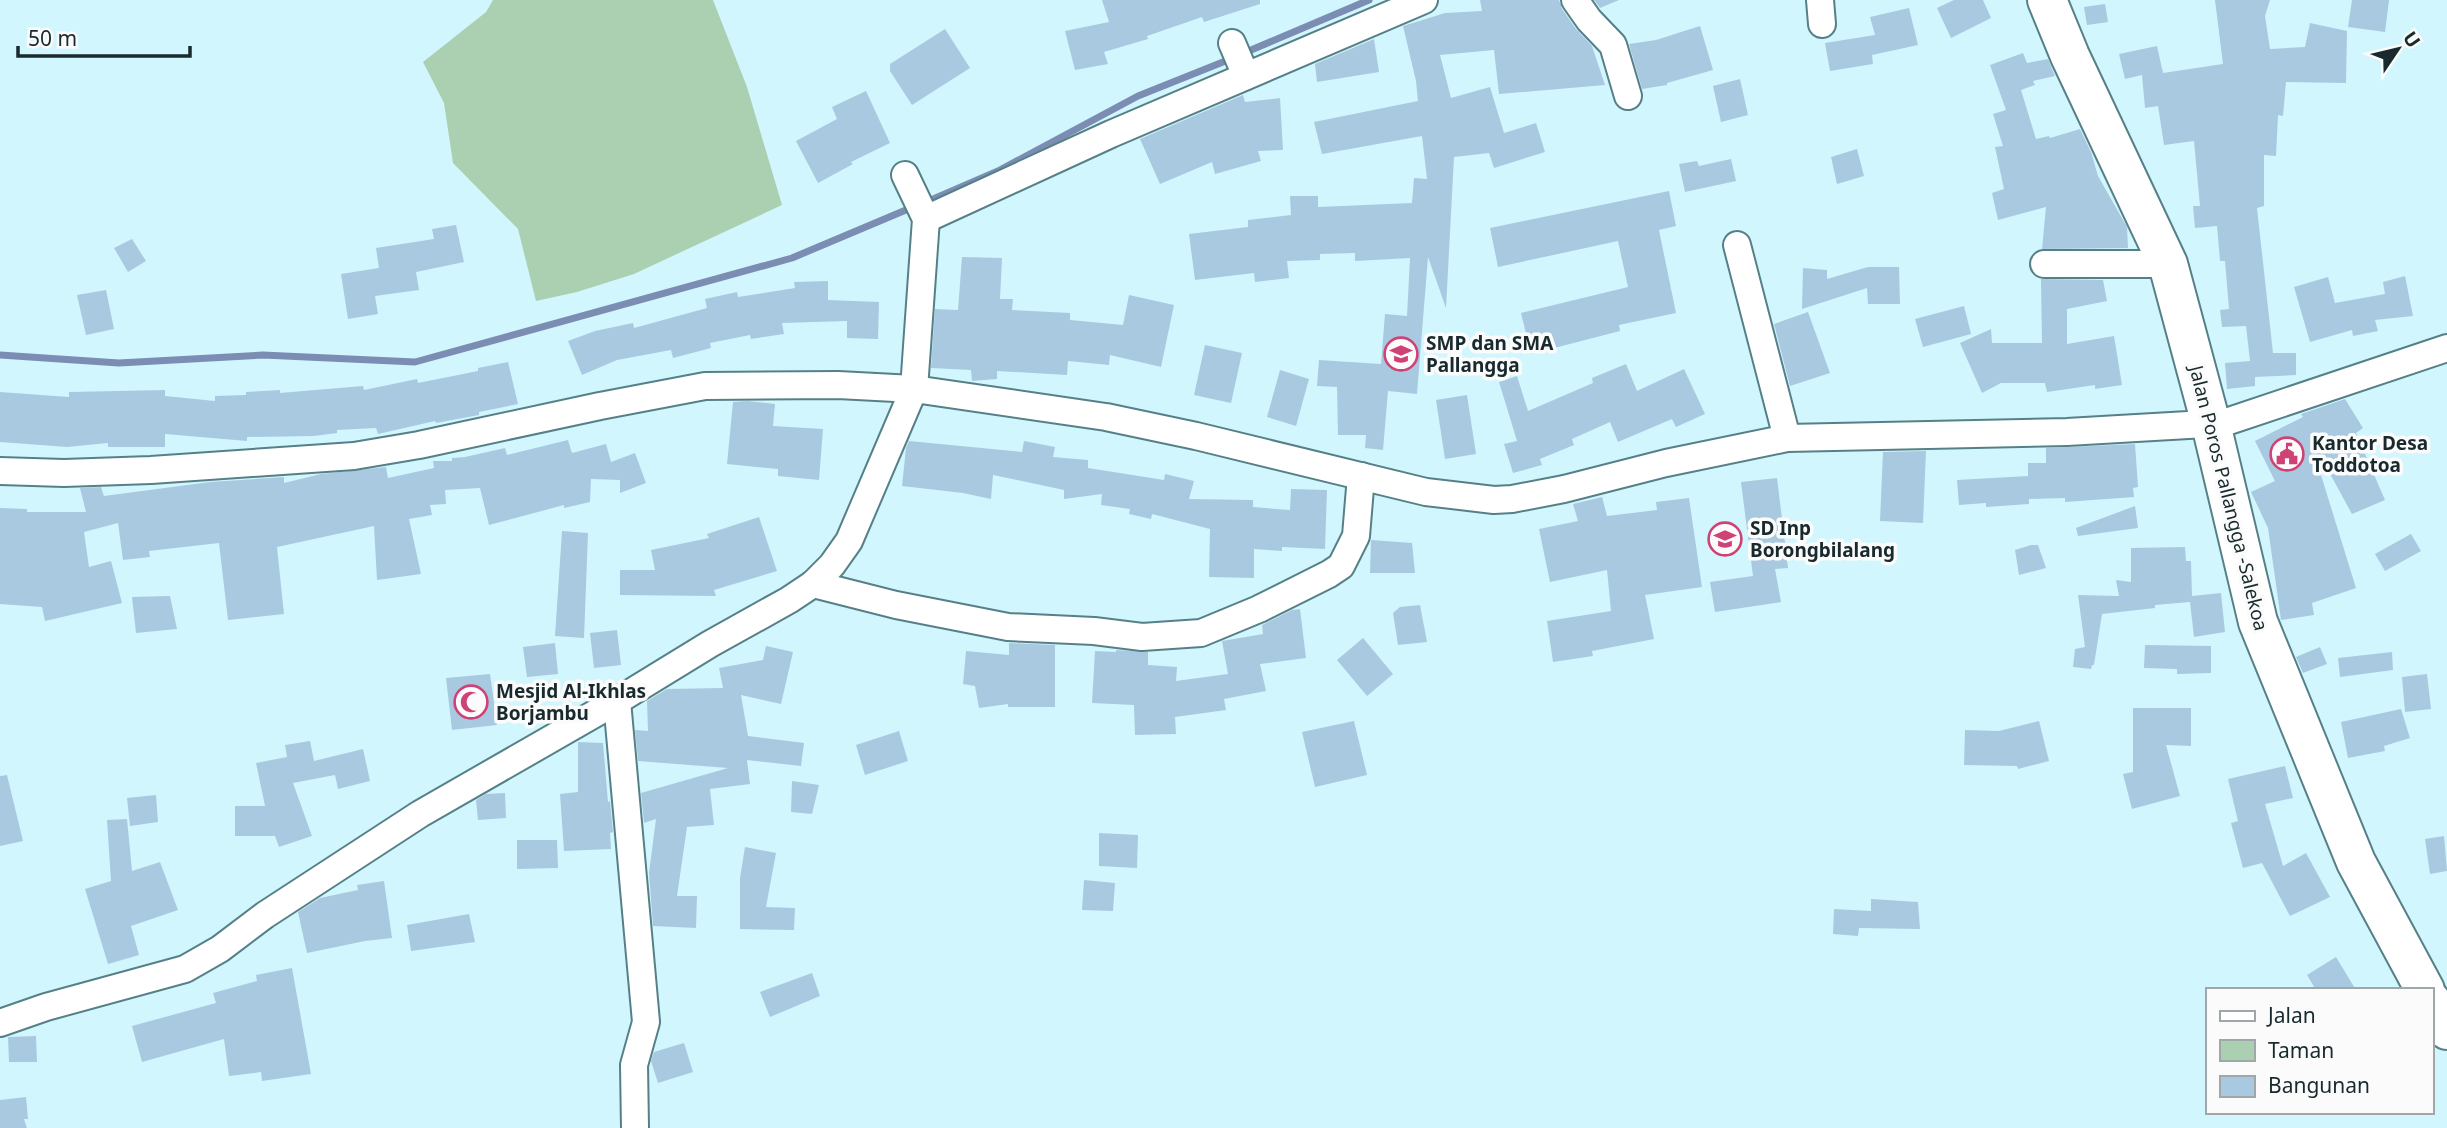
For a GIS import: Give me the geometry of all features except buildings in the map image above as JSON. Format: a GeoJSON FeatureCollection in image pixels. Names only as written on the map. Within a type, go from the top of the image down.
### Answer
{"type":"FeatureCollection","features":[{"type":"Feature","properties":{"kind":"main road","name":"Jalan Poros Pallangga -Salekoa"},"geometry":{"type":"LineString","coordinates":[[2054,1],[2070,56],[2168,264],[2211,424],[2258,622],[2356,862],[2424,988]]}},
{"type":"Feature","properties":{"kind":"main road"},"geometry":{"type":"LineString","coordinates":[[2433,1005],[2447,1030]]}},
{"type":"Feature","properties":{"kind":"street"},"geometry":{"type":"LineString","coordinates":[[924,214],[1098,140],[1239,59],[1424,0]]}},
{"type":"Feature","properties":{"kind":"street"},"geometry":{"type":"LineString","coordinates":[[1575,0],[1589,20],[1613,45],[1628,96]]}},
{"type":"Feature","properties":{"kind":"street"},"geometry":{"type":"LineString","coordinates":[[0,1023],[46,1007],[185,969],[220,949],[265,915],[420,814],[813,584],[832,565],[849,541],[914,389],[924,214],[908,180]]}},
{"type":"Feature","properties":{"kind":"street"},"geometry":{"type":"LineString","coordinates":[[1737,245],[1787,438]]}},
{"type":"Feature","properties":{"kind":"street"},"geometry":{"type":"LineString","coordinates":[[2044,264],[2168,264]]}},
{"type":"Feature","properties":{"kind":"street"},"geometry":{"type":"LineString","coordinates":[[0,471],[64,473],[151,470],[354,456],[705,386],[838,385],[914,389],[1106,417],[1426,492],[1494,500],[1564,489],[1666,463],[1787,438],[2067,432],[2223,423],[2447,348]]}},
{"type":"Feature","properties":{"kind":"street"},"geometry":{"type":"LineString","coordinates":[[813,584],[896,605],[1008,627],[1094,631],[1142,637],[1201,633],[1270,603],[1340,566],[1356,536],[1361,476]]}},
{"type":"Feature","properties":{"kind":"street"},"geometry":{"type":"LineString","coordinates":[[617,701],[628,852],[646,1022],[634,1065],[635,1128]]}},
{"type":"Feature","properties":{"kind":"green space"},"geometry":{"type":"Polygon","coordinates":[[[493,0],[713,0],[747,87],[782,205],[634,274],[577,292],[536,301],[518,229],[453,163],[444,103],[423,62],[486,12],[493,0]]]}},
{"type":"Feature","properties":{"kind":"waterway"},"geometry":{"type":"LineString","coordinates":[[1244,53],[1369,0]]}},
{"type":"Feature","properties":{"kind":"waterway"},"geometry":{"type":"LineString","coordinates":[[924,203],[998,171],[1138,96],[1233,58]]}},
{"type":"Feature","properties":{"kind":"waterway"},"geometry":{"type":"LineString","coordinates":[[0,355],[119,363],[263,355],[415,362],[792,258],[913,207]]}},
{"type":"Feature","properties":{"kind":"place","name":"SMP dan SMA Pallangga"},"geometry":{"type":"Point","coordinates":[1401,354]}},
{"type":"Feature","properties":{"kind":"place","name":"Kantor Desa Toddotoa"},"geometry":{"type":"Point","coordinates":[2287,454]}},
{"type":"Feature","properties":{"kind":"place","name":"SD Inp Borongbilalang"},"geometry":{"type":"Point","coordinates":[1725,539]}},
{"type":"Feature","properties":{"kind":"place","name":"Mesjid Al-Ikhlas Borjambu"},"geometry":{"type":"Point","coordinates":[471,702]}}]}
